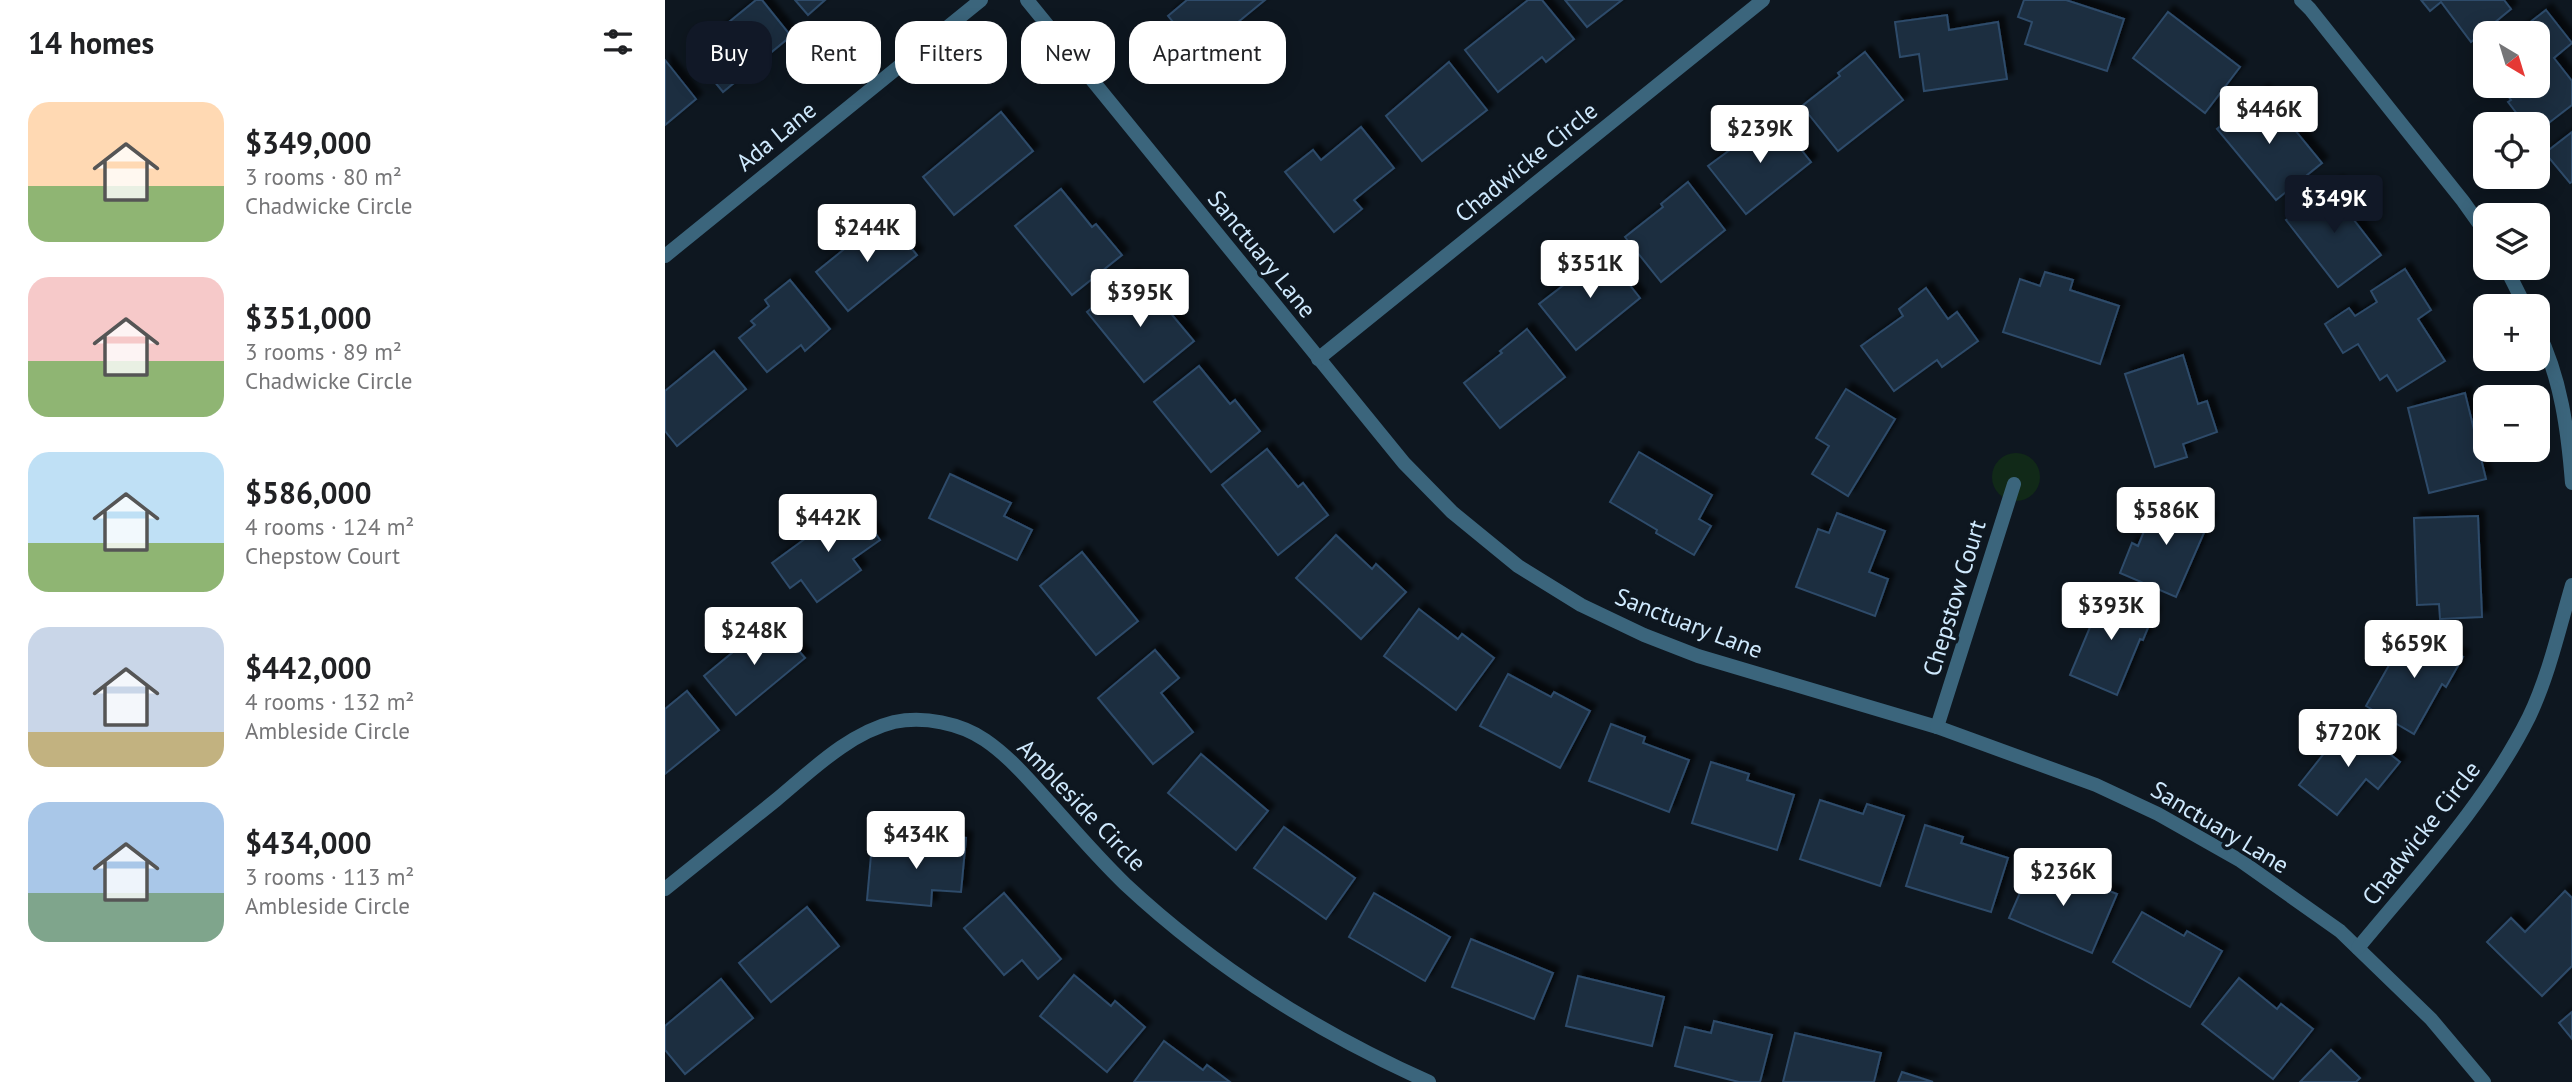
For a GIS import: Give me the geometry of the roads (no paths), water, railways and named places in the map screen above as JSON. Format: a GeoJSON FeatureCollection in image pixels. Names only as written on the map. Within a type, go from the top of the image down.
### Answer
{"type":"FeatureCollection","features":[{"type":"Feature","properties":{"kind":"street","name":"Ada Lane"},"geometry":{"type":"LineString","coordinates":[[665,256],[981,0]]}},
{"type":"Feature","properties":{"kind":"street","name":"Sanctuary Lane"},"geometry":{"type":"LineString","coordinates":[[1027,0],[1404,463],[1452,512],[1518,566],[1581,605],[1644,635],[1698,656],[1937,727],[2096,785],[2158,814],[2241,861],[2340,931],[2431,1019],[2484,1082]]}},
{"type":"Feature","properties":{"kind":"street","name":"Chadwicke Circle"},"geometry":{"type":"LineString","coordinates":[[1318,359],[1763,0]]}},
{"type":"Feature","properties":{"kind":"street"},"geometry":{"type":"LineString","coordinates":[[2301,0],[2473,216]]}},
{"type":"Feature","properties":{"kind":"street"},"geometry":{"type":"LineString","coordinates":[[2550,362],[2569,443],[2572,483]]}},
{"type":"Feature","properties":{"kind":"street","name":"Chepstow Court"},"geometry":{"type":"LineString","coordinates":[[1937,727],[2014,484]]}},
{"type":"Feature","properties":{"kind":"street","name":"Chadwicke Circle"},"geometry":{"type":"LineString","coordinates":[[2358,948],[2477,804],[2500,770],[2529,715],[2548,670],[2572,585]]}},
{"type":"Feature","properties":{"kind":"street","name":"Ambleside Circle"},"geometry":{"type":"LineString","coordinates":[[665,889],[836,751],[869,732],[894,722],[927,720],[955,726],[985,740],[1022,772],[1125,883],[1187,938],[1265,995],[1309,1023],[1370,1056],[1429,1082]]}}]}
